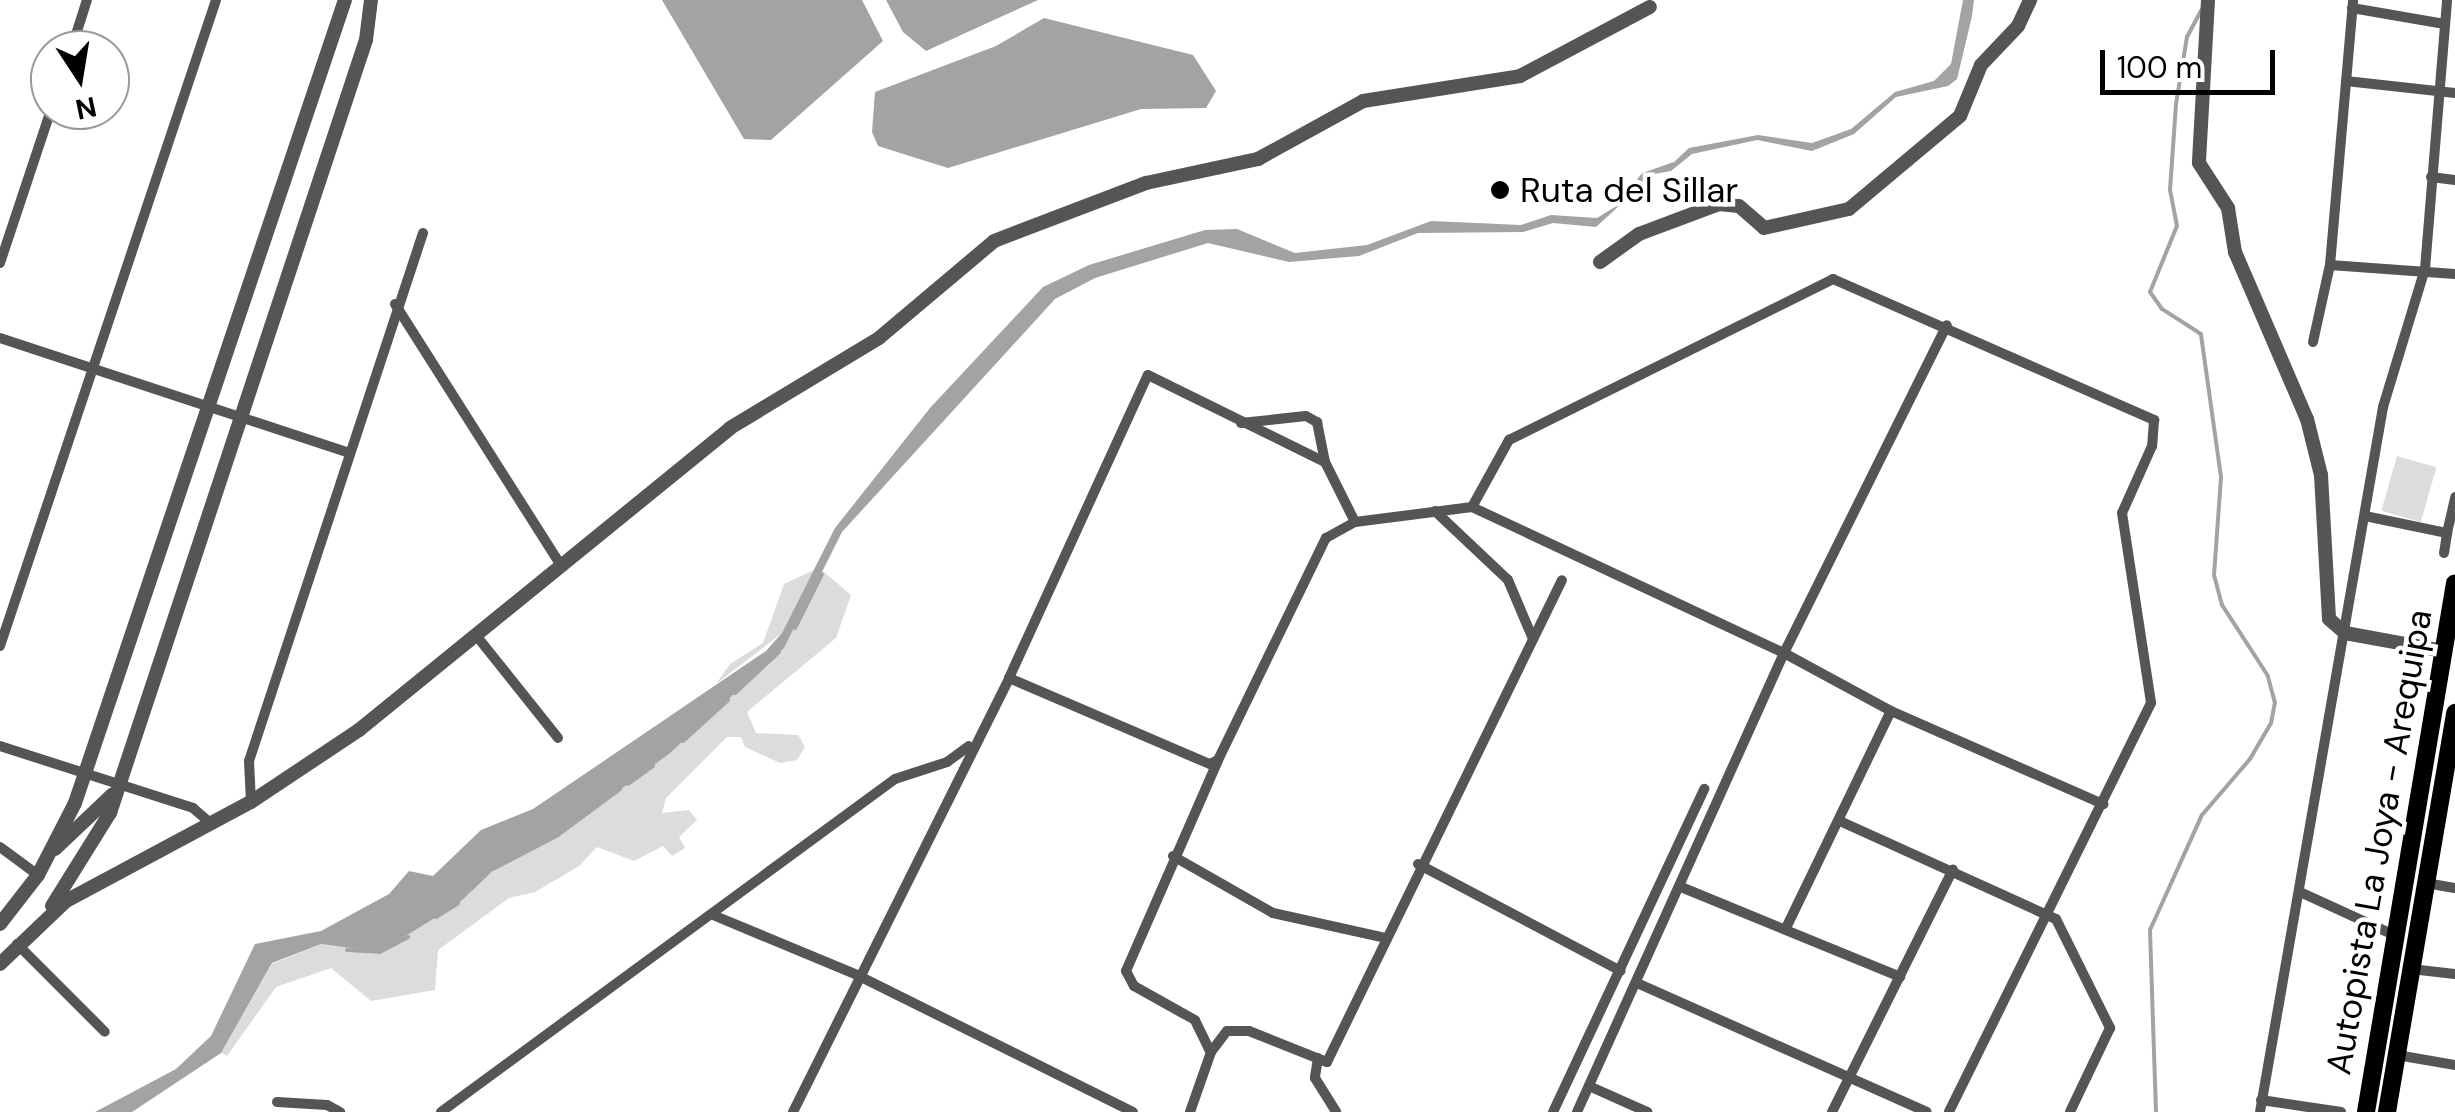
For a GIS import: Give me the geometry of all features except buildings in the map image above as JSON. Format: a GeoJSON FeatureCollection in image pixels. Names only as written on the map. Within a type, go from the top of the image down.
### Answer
{"type":"FeatureCollection","features":[{"type":"Feature","properties":{"kind":"main road","name":"Autopista La Joya - Arequipa"},"geometry":{"type":"LineString","coordinates":[[2366,1112],[2455,583]]}},
{"type":"Feature","properties":{"kind":"main road","name":"Autopista La Joya - Arequipa"},"geometry":{"type":"LineString","coordinates":[[2387,1112],[2455,713]]}},
{"type":"Feature","properties":{"kind":"street"},"geometry":{"type":"LineString","coordinates":[[77,30],[87,0]]}},
{"type":"Feature","properties":{"kind":"street"},"geometry":{"type":"LineString","coordinates":[[0,646],[96,370],[216,0]]}},
{"type":"Feature","properties":{"kind":"street"},"geometry":{"type":"LineString","coordinates":[[0,924],[38,875],[84,777],[344,0]]}},
{"type":"Feature","properties":{"kind":"street"},"geometry":{"type":"LineString","coordinates":[[0,964],[42,918],[103,830],[366,40],[371,0]]}},
{"type":"Feature","properties":{"kind":"street"},"geometry":{"type":"LineString","coordinates":[[1600,262],[1639,234],[1719,204],[1739,206],[1764,228],[1849,208],[1960,116],[1981,65],[2018,26],[2030,0]]}},
{"type":"Feature","properties":{"kind":"street"},"geometry":{"type":"LineString","coordinates":[[2208,0],[2199,163],[2228,208],[2235,252],[2307,419],[2322,475],[2324,605],[2345,633],[2444,651]]}},
{"type":"Feature","properties":{"kind":"street"},"geometry":{"type":"LineString","coordinates":[[42,918],[251,802],[360,730],[730,428],[878,338],[994,241],[1146,182],[1258,159],[1364,101],[1520,76],[1653,3]]}},
{"type":"Feature","properties":{"kind":"street"},"geometry":{"type":"LineString","coordinates":[[2314,342],[2330,265],[2352,4],[2444,24]]}},
{"type":"Feature","properties":{"kind":"street"},"geometry":{"type":"LineString","coordinates":[[2341,1112],[2260,1106],[2383,408],[2425,269],[2444,24],[2449,5]]}},
{"type":"Feature","properties":{"kind":"street"},"geometry":{"type":"LineString","coordinates":[[2346,80],[2455,93]]}},
{"type":"Feature","properties":{"kind":"street"},"geometry":{"type":"LineString","coordinates":[[0,264],[44,130]]}},
{"type":"Feature","properties":{"kind":"street"},"geometry":{"type":"LineString","coordinates":[[2431,177],[2455,180]]}},
{"type":"Feature","properties":{"kind":"street"},"geometry":{"type":"LineString","coordinates":[[251,802],[249,761],[396,304],[423,233]]}},
{"type":"Feature","properties":{"kind":"street"},"geometry":{"type":"LineString","coordinates":[[2330,265],[2455,274]]}},
{"type":"Feature","properties":{"kind":"street"},"geometry":{"type":"LineString","coordinates":[[1472,507],[1509,440],[1832,279],[1947,325],[2154,420],[2152,446],[2122,513],[2151,703],[1949,1112]]}},
{"type":"Feature","properties":{"kind":"street"},"geometry":{"type":"LineString","coordinates":[[396,304],[560,564]]}},
{"type":"Feature","properties":{"kind":"street"},"geometry":{"type":"LineString","coordinates":[[1577,1112],[1682,887],[1784,653],[1947,325]]}},
{"type":"Feature","properties":{"kind":"street"},"geometry":{"type":"LineString","coordinates":[[0,338],[350,453]]}},
{"type":"Feature","properties":{"kind":"street"},"geometry":{"type":"LineString","coordinates":[[793,1112],[857,974],[1009,678],[1148,375],[1325,462]]}},
{"type":"Feature","properties":{"kind":"street"},"geometry":{"type":"LineString","coordinates":[[1240,423],[1306,416],[1316,422],[1325,462],[1355,522]]}},
{"type":"Feature","properties":{"kind":"street"},"geometry":{"type":"LineString","coordinates":[[2444,553],[2455,497]]}},
{"type":"Feature","properties":{"kind":"street"},"geometry":{"type":"LineString","coordinates":[[1210,1052],[1195,1020],[1127,980],[1126,962],[1326,538],[1355,522],[1472,507],[1784,653],[1892,711],[2102,804]]}},
{"type":"Feature","properties":{"kind":"street"},"geometry":{"type":"LineString","coordinates":[[1435,511],[1508,580],[1533,639]]}},
{"type":"Feature","properties":{"kind":"street"},"geometry":{"type":"LineString","coordinates":[[2364,516],[2448,533]]}},
{"type":"Feature","properties":{"kind":"street"},"geometry":{"type":"LineString","coordinates":[[1190,1112],[1210,1052],[1227,1031],[1236,1029],[1327,1062],[1418,864],[1562,580]]}},
{"type":"Feature","properties":{"kind":"street"},"geometry":{"type":"LineString","coordinates":[[475,634],[558,738]]}},
{"type":"Feature","properties":{"kind":"street"},"geometry":{"type":"LineString","coordinates":[[1009,678],[1196,761],[1218,760]]}},
{"type":"Feature","properties":{"kind":"street"},"geometry":{"type":"LineString","coordinates":[[1786,928],[1842,822],[1892,711]]}},
{"type":"Feature","properties":{"kind":"street"},"geometry":{"type":"LineString","coordinates":[[442,1112],[906,772],[947,762],[974,742]]}},
{"type":"Feature","properties":{"kind":"street"},"geometry":{"type":"LineString","coordinates":[[0,746],[84,777],[192,808],[209,822]]}},
{"type":"Feature","properties":{"kind":"street"},"geometry":{"type":"LineString","coordinates":[[50,852],[118,786]]}},
{"type":"Feature","properties":{"kind":"street"},"geometry":{"type":"LineString","coordinates":[[1553,1112],[1704,789]]}},
{"type":"Feature","properties":{"kind":"street"},"geometry":{"type":"LineString","coordinates":[[1842,822],[2049,915],[2110,1028],[2070,1112]]}},
{"type":"Feature","properties":{"kind":"street"},"geometry":{"type":"LineString","coordinates":[[0,847],[38,875]]}},
{"type":"Feature","properties":{"kind":"street"},"geometry":{"type":"LineString","coordinates":[[1173,856],[1273,913],[1386,938]]}},
{"type":"Feature","properties":{"kind":"street"},"geometry":{"type":"LineString","coordinates":[[1418,864],[1621,971]]}},
{"type":"Feature","properties":{"kind":"street"},"geometry":{"type":"LineString","coordinates":[[1832,1112],[1953,869]]}},
{"type":"Feature","properties":{"kind":"street"},"geometry":{"type":"LineString","coordinates":[[2426,884],[2455,888]]}},
{"type":"Feature","properties":{"kind":"street"},"geometry":{"type":"LineString","coordinates":[[1682,887],[1900,977]]}},
{"type":"Feature","properties":{"kind":"street"},"geometry":{"type":"LineString","coordinates":[[2300,892],[2396,936]]}},
{"type":"Feature","properties":{"kind":"street"},"geometry":{"type":"LineString","coordinates":[[714,915],[857,974],[1133,1112]]}},
{"type":"Feature","properties":{"kind":"street"},"geometry":{"type":"LineString","coordinates":[[17,944],[105,1032]]}},
{"type":"Feature","properties":{"kind":"street"},"geometry":{"type":"LineString","coordinates":[[2411,969],[2455,974]]}},
{"type":"Feature","properties":{"kind":"street"},"geometry":{"type":"LineString","coordinates":[[1637,983],[1849,1073],[1927,1112]]}},
{"type":"Feature","properties":{"kind":"street"},"geometry":{"type":"LineString","coordinates":[[2397,1056],[2455,1065]]}},
{"type":"Feature","properties":{"kind":"street"},"geometry":{"type":"LineString","coordinates":[[1318,1058],[1315,1078],[1336,1112]]}},
{"type":"Feature","properties":{"kind":"street"},"geometry":{"type":"LineString","coordinates":[[1589,1086],[1647,1112]]}},
{"type":"Feature","properties":{"kind":"street"},"geometry":{"type":"LineString","coordinates":[[277,1102],[327,1105],[340,1112]]}},
{"type":"Feature","properties":{"kind":"shaded area"},"geometry":{"type":"Polygon","coordinates":[[[662,0],[862,0],[883,41],[771,140],[744,139],[662,0]]]}},
{"type":"Feature","properties":{"kind":"shaded area"},"geometry":{"type":"Polygon","coordinates":[[[886,0],[1038,0],[926,51],[903,32],[886,0]]]}},
{"type":"Feature","properties":{"kind":"shaded area"},"geometry":{"type":"Polygon","coordinates":[[[1963,0],[1974,0],[1972,16],[1957,79],[1948,86],[1896,97],[1854,134],[1812,151],[1757,140],[1692,154],[1671,171],[1654,174],[1596,227],[1553,223],[1523,232],[1418,233],[1359,256],[1289,262],[1208,243],[1095,278],[1055,299],[842,532],[784,648],[669,754],[558,835],[499,865],[459,903],[380,952],[321,944],[272,963],[221,1053],[132,1112],[95,1112],[176,1069],[211,1036],[255,944],[321,931],[389,894],[409,871],[433,876],[481,830],[533,809],[766,651],[782,633],[835,528],[930,408],[1043,287],[1089,265],[1205,230],[1237,229],[1295,253],[1367,245],[1431,221],[1521,225],[1551,215],[1597,218],[1618,205],[1642,173],[1674,162],[1689,148],[1758,135],[1812,143],[1851,129],[1895,92],[1934,81],[1951,64],[1963,0]]]}},
{"type":"Feature","properties":{"kind":"shaded area"},"geometry":{"type":"Polygon","coordinates":[[[1044,18],[1193,55],[1216,91],[1206,108],[1141,109],[948,168],[878,146],[872,132],[875,92],[996,46],[1044,18]]]}},
{"type":"Feature","properties":{"kind":"shaded area"},"geometry":{"type":"Polygon","coordinates":[[[2397,456],[2436,467],[2421,522],[2381,511],[2397,456]]]}},
{"type":"Feature","properties":{"kind":"shaded area"},"geometry":{"type":"Polygon","coordinates":[[[814,570],[782,633],[716,684],[730,664],[763,643],[784,584],[814,570]]]}},
{"type":"Feature","properties":{"kind":"shaded area"},"geometry":{"type":"Polygon","coordinates":[[[823,571],[851,595],[836,638],[747,712],[756,733],[798,735],[805,747],[797,760],[780,763],[745,747],[741,737],[727,737],[666,798],[662,813],[689,810],[697,820],[679,837],[685,848],[672,856],[663,846],[634,861],[597,847],[579,866],[535,892],[509,898],[438,950],[435,990],[371,1001],[331,968],[276,987],[227,1056],[221,1053],[272,964],[321,944],[380,952],[459,903],[499,865],[558,835],[669,754],[784,648],[823,571]]]}},
{"type":"Feature","properties":{"kind":"waterway"},"geometry":{"type":"LineString","coordinates":[[2156,1112],[2150,930],[2202,815],[2250,759],[2271,723],[2275,703],[2268,676],[2222,605],[2214,575],[2221,477],[2201,334],[2162,309],[2150,292],[2177,226],[2170,190],[2176,104],[2187,37],[2201,11]]}},
{"type":"Feature","properties":{"kind":"waterway"},"geometry":{"type":"LineString","coordinates":[[795,628],[822,574]]}},
{"type":"Feature","properties":{"kind":"waterway"},"geometry":{"type":"LineString","coordinates":[[735,693],[779,652]]}},
{"type":"Feature","properties":{"kind":"waterway"},"geometry":{"type":"LineString","coordinates":[[683,741],[728,700]]}},
{"type":"Feature","properties":{"kind":"waterway"},"geometry":{"type":"LineString","coordinates":[[628,784],[653,766]]}},
{"type":"Feature","properties":{"kind":"waterway"},"geometry":{"type":"LineString","coordinates":[[493,869],[558,835],[620,789]]}},
{"type":"Feature","properties":{"kind":"waterway"},"geometry":{"type":"LineString","coordinates":[[471,889],[486,874]]}},
{"type":"Feature","properties":{"kind":"waterway"},"geometry":{"type":"LineString","coordinates":[[436,917],[458,903]]}},
{"type":"Feature","properties":{"kind":"waterway"},"geometry":{"type":"LineString","coordinates":[[347,950],[380,952],[408,937]]}},
{"type":"Feature","properties":{"kind":"place","name":"Ruta del Sillar"},"geometry":{"type":"Point","coordinates":[1500,190]}}]}
